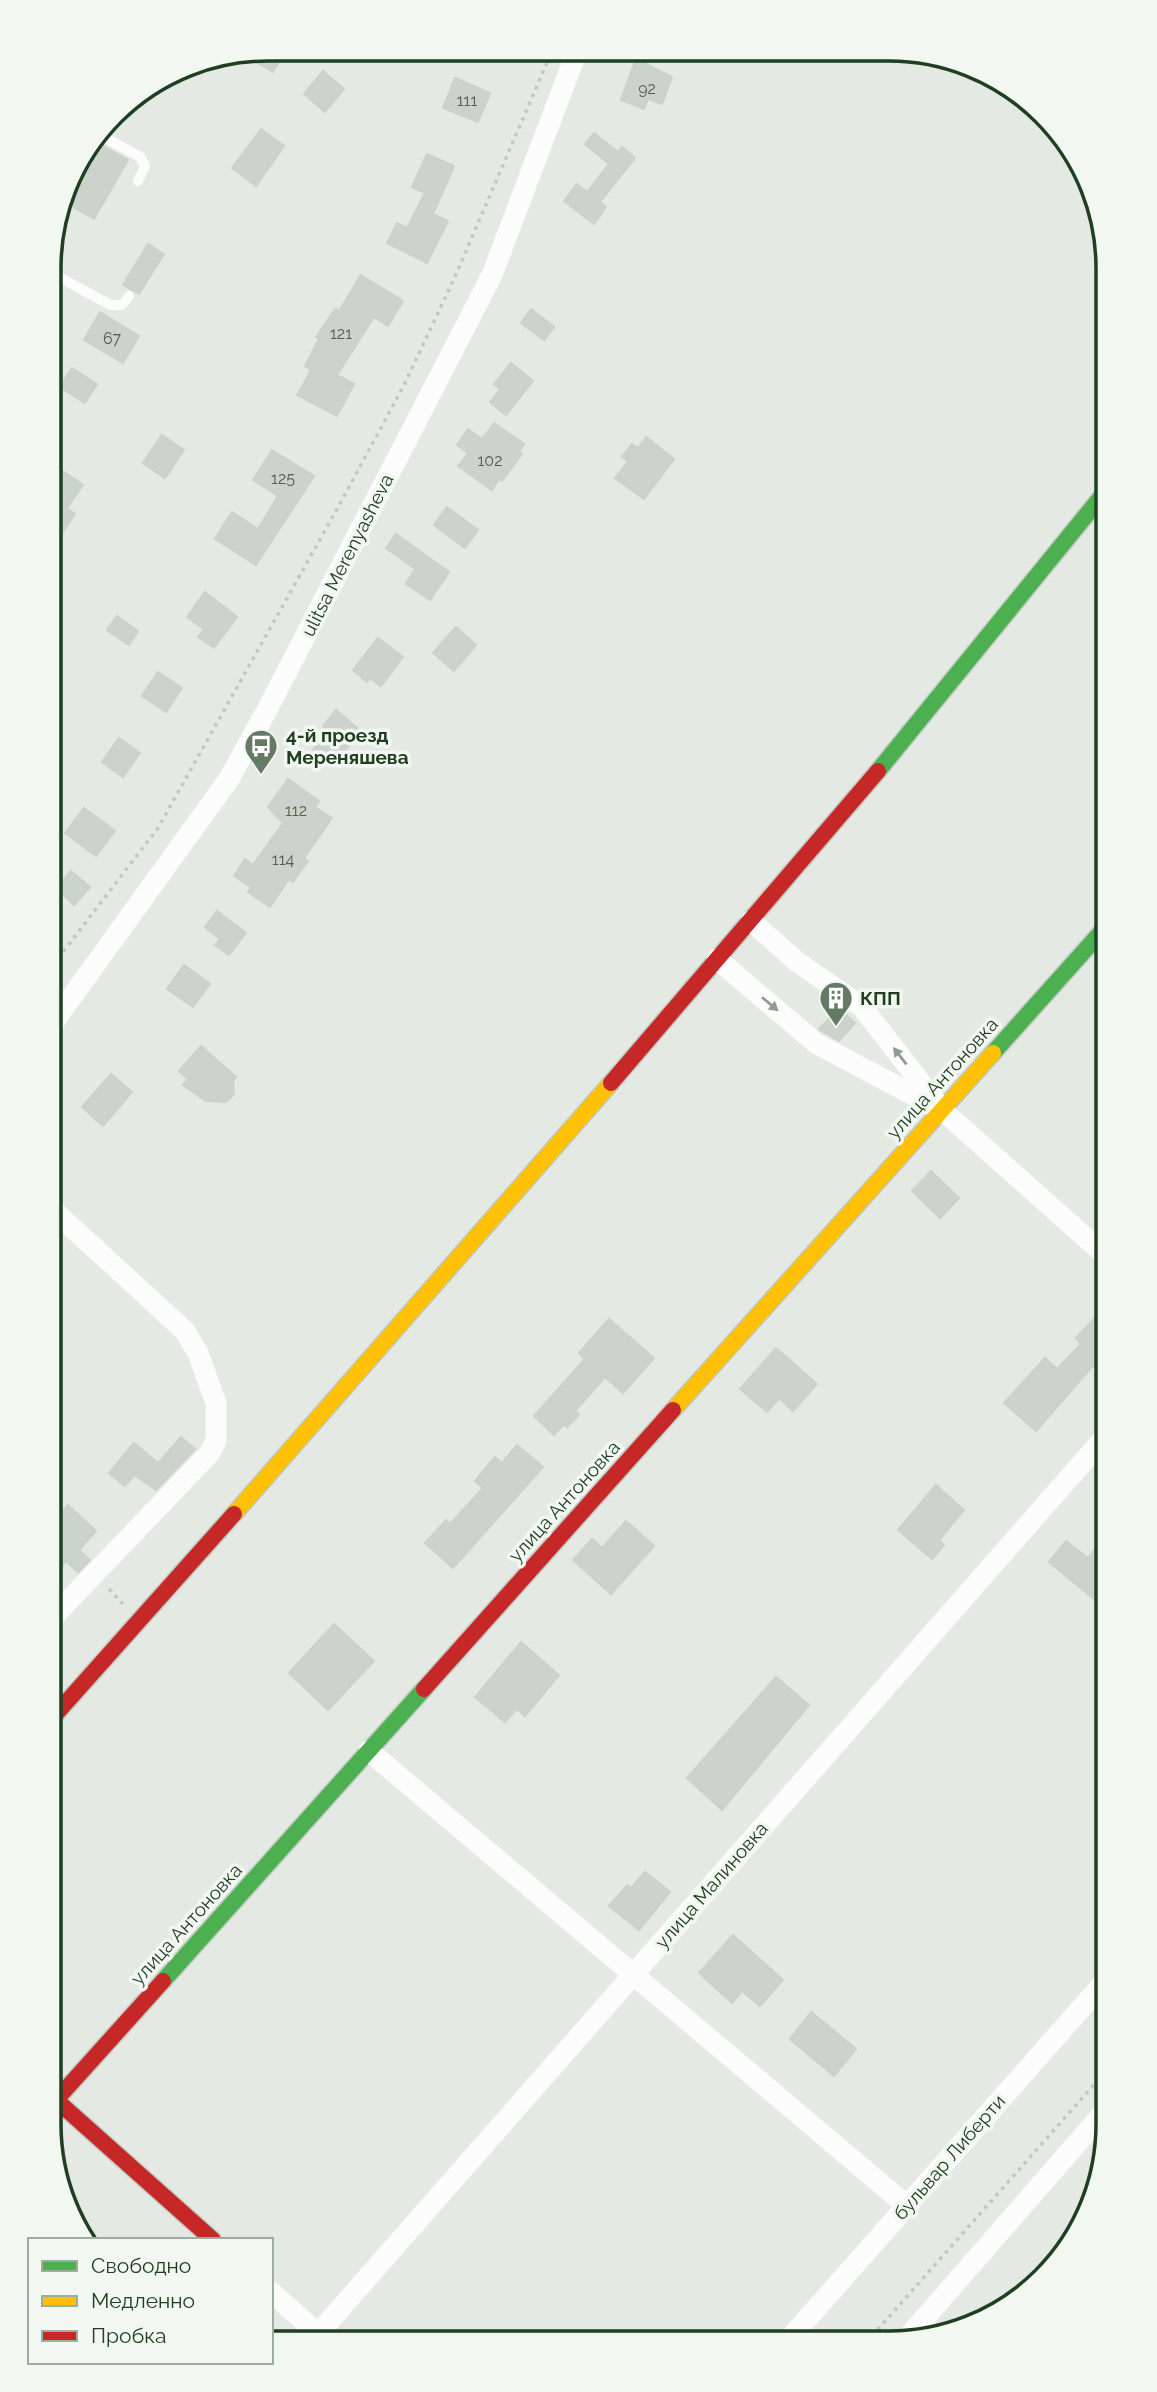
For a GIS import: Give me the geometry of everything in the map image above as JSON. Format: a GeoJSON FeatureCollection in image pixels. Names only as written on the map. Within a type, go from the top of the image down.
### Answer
{"type":"FeatureCollection","features":[{"type":"Feature","properties":{"kind":"street","name":"ulitsa Merenyasheva"},"geometry":{"type":"LineString","coordinates":[[62,1011],[222,789],[268,708],[492,275],[573,61]]}},
{"type":"Feature","properties":{"kind":"street"},"geometry":{"type":"LineString","coordinates":[[61,1708],[341,1395],[718,960],[831,828],[1096,503]]}},
{"type":"Feature","properties":{"kind":"street"},"geometry":{"type":"LineString","coordinates":[[751,921],[796,961],[862,1007],[942,1110],[1095,1246]]}},
{"type":"Feature","properties":{"kind":"street","name":"улица Антоновка"},"geometry":{"type":"LineString","coordinates":[[61,2094],[1096,938]]}},
{"type":"Feature","properties":{"kind":"street"},"geometry":{"type":"LineString","coordinates":[[718,960],[817,1044],[942,1110]]}},
{"type":"Feature","properties":{"kind":"street"},"geometry":{"type":"LineString","coordinates":[[61,1218],[185,1331],[208,1379],[218,1423],[216,1441],[209,1454],[61,1608]]}},
{"type":"Feature","properties":{"kind":"street","name":"улица Малиновка"},"geometry":{"type":"LineString","coordinates":[[325,2331],[1095,1448]]}},
{"type":"Feature","properties":{"kind":"street"},"geometry":{"type":"LineString","coordinates":[[369,1751],[907,2206]]}},
{"type":"Feature","properties":{"kind":"street","name":"бульвар Либерти"},"geometry":{"type":"LineString","coordinates":[[796,2331],[1095,1993]]}},
{"type":"Feature","properties":{"kind":"street"},"geometry":{"type":"LineString","coordinates":[[61,2104],[211,2238]]}},
{"type":"Feature","properties":{"kind":"street"},"geometry":{"type":"LineString","coordinates":[[915,2329],[1095,2123]]}},
{"type":"Feature","properties":{"kind":"street"},"geometry":{"type":"LineString","coordinates":[[273,2294],[315,2331]]}},
{"type":"Feature","properties":{"kind":"lane"},"geometry":{"type":"LineString","coordinates":[[107,139],[141,157],[145,166],[138,181]]}},
{"type":"Feature","properties":{"kind":"lane"},"geometry":{"type":"LineString","coordinates":[[62,279],[111,305],[122,305],[129,296]]}},
{"type":"Feature","properties":{"kind":"path"},"geometry":{"type":"LineString","coordinates":[[62,954],[158,828],[341,502],[404,385],[454,279],[547,62]]}},
{"type":"Feature","properties":{"kind":"path"},"geometry":{"type":"LineString","coordinates":[[92,1573],[139,1619]]}},
{"type":"Feature","properties":{"kind":"path"},"geometry":{"type":"LineString","coordinates":[[876,2331],[1095,2084]]}},
{"type":"Feature","properties":{"kind":"building"},"geometry":{"type":"Polygon","coordinates":[[[635,61],[641,61],[672,77],[662,104],[648,99],[644,109],[621,100],[635,61]]]}},
{"type":"Feature","properties":{"kind":"building"},"geometry":{"type":"Polygon","coordinates":[[[256,62],[279,62],[273,72],[256,62]]]}},
{"type":"Feature","properties":{"kind":"building"},"geometry":{"type":"Polygon","coordinates":[[[323,71],[344,89],[325,112],[304,94],[323,71]]]}},
{"type":"Feature","properties":{"kind":"building"},"geometry":{"type":"Polygon","coordinates":[[[455,78],[490,93],[478,122],[443,108],[455,78]]]}},
{"type":"Feature","properties":{"kind":"building"},"geometry":{"type":"Polygon","coordinates":[[[261,129],[284,146],[256,186],[232,168],[261,129]]]}},
{"type":"Feature","properties":{"kind":"building"},"geometry":{"type":"Polygon","coordinates":[[[594,133],[618,152],[622,147],[635,158],[600,202],[606,207],[594,224],[564,201],[577,184],[587,192],[609,164],[585,144],[594,133]]]}},
{"type":"Feature","properties":{"kind":"building"},"geometry":{"type":"Polygon","coordinates":[[[103,146],[128,160],[94,219],[71,206],[89,165],[97,152],[99,153],[103,146]]]}},
{"type":"Feature","properties":{"kind":"building"},"geometry":{"type":"Polygon","coordinates":[[[427,154],[454,166],[433,214],[448,221],[427,263],[387,243],[397,223],[407,228],[425,193],[412,187],[427,154]]]}},
{"type":"Feature","properties":{"kind":"building"},"geometry":{"type":"Polygon","coordinates":[[[148,244],[164,254],[139,294],[123,285],[148,244]]]}},
{"type":"Feature","properties":{"kind":"building"},"geometry":{"type":"Polygon","coordinates":[[[361,275],[403,301],[388,326],[374,317],[337,375],[354,384],[337,416],[297,395],[311,370],[305,366],[319,339],[316,337],[335,309],[339,311],[361,275]]]}},
{"type":"Feature","properties":{"kind":"building"},"geometry":{"type":"Polygon","coordinates":[[[531,309],[554,327],[544,340],[521,323],[531,309]]]}},
{"type":"Feature","properties":{"kind":"building"},"geometry":{"type":"Polygon","coordinates":[[[100,312],[139,336],[123,363],[84,340],[100,312]]]}},
{"type":"Feature","properties":{"kind":"building"},"geometry":{"type":"Polygon","coordinates":[[[511,363],[533,381],[506,415],[490,402],[500,389],[494,384],[511,363]]]}},
{"type":"Feature","properties":{"kind":"building"},"geometry":{"type":"Polygon","coordinates":[[[72,368],[97,384],[85,403],[62,388],[72,368]]]}},
{"type":"Feature","properties":{"kind":"building"},"geometry":{"type":"Polygon","coordinates":[[[494,423],[524,444],[519,452],[522,454],[492,490],[458,466],[468,453],[457,445],[468,429],[482,439],[494,423]]]}},
{"type":"Feature","properties":{"kind":"building"},"geometry":{"type":"Polygon","coordinates":[[[162,435],[184,450],[165,478],[143,463],[162,435]]]}},
{"type":"Feature","properties":{"kind":"building"},"geometry":{"type":"Polygon","coordinates":[[[646,437],[674,459],[644,499],[615,478],[628,461],[622,457],[632,444],[638,448],[646,437]]]}},
{"type":"Feature","properties":{"kind":"building"},"geometry":{"type":"Polygon","coordinates":[[[272,450],[314,476],[256,565],[215,539],[232,512],[258,529],[278,496],[253,480],[272,450]]]}},
{"type":"Feature","properties":{"kind":"building"},"geometry":{"type":"Polygon","coordinates":[[[62,470],[83,485],[67,508],[75,514],[62,533],[62,470]]]}},
{"type":"Feature","properties":{"kind":"building"},"geometry":{"type":"Polygon","coordinates":[[[447,507],[478,530],[465,548],[434,525],[447,507]]]}},
{"type":"Feature","properties":{"kind":"building"},"geometry":{"type":"Polygon","coordinates":[[[396,534],[449,572],[430,600],[406,584],[415,569],[386,548],[396,534]]]}},
{"type":"Feature","properties":{"kind":"building"},"geometry":{"type":"Polygon","coordinates":[[[205,592],[237,617],[214,648],[198,637],[204,629],[187,617],[205,592]]]}},
{"type":"Feature","properties":{"kind":"building"},"geometry":{"type":"Polygon","coordinates":[[[117,616],[138,631],[129,645],[107,630],[117,616]]]}},
{"type":"Feature","properties":{"kind":"building"},"geometry":{"type":"Polygon","coordinates":[[[456,627],[476,645],[454,671],[433,653],[456,627]]]}},
{"type":"Feature","properties":{"kind":"building"},"geometry":{"type":"Polygon","coordinates":[[[378,638],[403,657],[381,686],[370,678],[367,682],[353,670],[378,638]]]}},
{"type":"Feature","properties":{"kind":"building"},"geometry":{"type":"Polygon","coordinates":[[[158,672],[182,688],[166,712],[142,696],[158,672]]]}},
{"type":"Feature","properties":{"kind":"building"},"geometry":{"type":"Polygon","coordinates":[[[336,710],[361,731],[331,767],[312,751],[328,730],[323,726],[336,710]]]}},
{"type":"Feature","properties":{"kind":"building"},"geometry":{"type":"Polygon","coordinates":[[[119,738],[140,753],[123,777],[102,762],[119,738]]]}},
{"type":"Feature","properties":{"kind":"building"},"geometry":{"type":"Polygon","coordinates":[[[288,779],[319,801],[315,807],[332,818],[304,858],[308,861],[293,882],[289,879],[270,907],[248,892],[251,887],[234,876],[245,859],[253,865],[283,823],[268,807],[288,779]]]}},
{"type":"Feature","properties":{"kind":"building"},"geometry":{"type":"Polygon","coordinates":[[[84,808],[115,831],[96,856],[65,833],[84,808]]]}},
{"type":"Feature","properties":{"kind":"building"},"geometry":{"type":"Polygon","coordinates":[[[71,871],[90,887],[74,905],[62,893],[62,882],[71,871]]]}},
{"type":"Feature","properties":{"kind":"building"},"geometry":{"type":"Polygon","coordinates":[[[217,911],[246,933],[229,955],[215,945],[220,939],[205,927],[217,911]]]}},
{"type":"Feature","properties":{"kind":"building"},"geometry":{"type":"Polygon","coordinates":[[[184,965],[210,984],[193,1007],[167,989],[184,965]]]}},
{"type":"Feature","properties":{"kind":"building","name":"КПП"},"geometry":{"type":"Polygon","coordinates":[[[839,1008],[855,1023],[839,1041],[819,1029],[839,1008]]]}},
{"type":"Feature","properties":{"kind":"building"},"geometry":{"type":"Polygon","coordinates":[[[201,1046],[236,1077],[233,1081],[234,1094],[226,1102],[206,1101],[183,1085],[188,1079],[179,1071],[201,1046]]]}},
{"type":"Feature","properties":{"kind":"building"},"geometry":{"type":"Polygon","coordinates":[[[111,1074],[132,1092],[103,1126],[82,1107],[111,1074]]]}},
{"type":"Feature","properties":{"kind":"building"},"geometry":{"type":"Polygon","coordinates":[[[931,1171],[959,1198],[940,1218],[912,1191],[931,1171]]]}},
{"type":"Feature","properties":{"kind":"building"},"geometry":{"type":"Polygon","coordinates":[[[1095,1317],[1095,1363],[1036,1431],[1004,1403],[1045,1358],[1057,1369],[1081,1344],[1076,1338],[1095,1317]]]}},
{"type":"Feature","properties":{"kind":"building"},"geometry":{"type":"Polygon","coordinates":[[[609,1319],[654,1358],[623,1393],[605,1377],[575,1411],[579,1415],[567,1427],[564,1424],[554,1435],[534,1416],[585,1359],[579,1353],[609,1319]]]}},
{"type":"Feature","properties":{"kind":"building"},"geometry":{"type":"Polygon","coordinates":[[[776,1348],[817,1384],[793,1411],[779,1398],[767,1412],[740,1389],[776,1348]]]}},
{"type":"Feature","properties":{"kind":"building"},"geometry":{"type":"Polygon","coordinates":[[[181,1437],[195,1449],[156,1490],[134,1475],[125,1486],[109,1473],[134,1443],[158,1463],[181,1437]]]}},
{"type":"Feature","properties":{"kind":"building"},"geometry":{"type":"Polygon","coordinates":[[[517,1445],[543,1467],[453,1568],[425,1543],[446,1520],[450,1524],[483,1488],[475,1481],[495,1457],[502,1463],[517,1445]]]}},
{"type":"Feature","properties":{"kind":"building"},"geometry":{"type":"Polygon","coordinates":[[[936,1485],[964,1510],[939,1540],[944,1545],[932,1559],[898,1530],[936,1485]]]}},
{"type":"Feature","properties":{"kind":"building"},"geometry":{"type":"Polygon","coordinates":[[[68,1505],[96,1531],[79,1550],[90,1560],[78,1572],[66,1561],[61,1567],[61,1513],[68,1505]]]}},
{"type":"Feature","properties":{"kind":"building"},"geometry":{"type":"Polygon","coordinates":[[[626,1521],[654,1546],[611,1594],[573,1560],[592,1539],[602,1548],[626,1521]]]}},
{"type":"Feature","properties":{"kind":"building"},"geometry":{"type":"Polygon","coordinates":[[[1066,1541],[1088,1558],[1095,1549],[1095,1600],[1049,1562],[1066,1541]]]}},
{"type":"Feature","properties":{"kind":"building"},"geometry":{"type":"Polygon","coordinates":[[[334,1624],[374,1661],[328,1710],[289,1673],[334,1624]]]}},
{"type":"Feature","properties":{"kind":"building"},"geometry":{"type":"Polygon","coordinates":[[[521,1642],[559,1675],[525,1716],[517,1709],[505,1722],[475,1697],[521,1642]]]}},
{"type":"Feature","properties":{"kind":"building"},"geometry":{"type":"Polygon","coordinates":[[[776,1677],[809,1705],[722,1810],[687,1778],[776,1677]]]}},
{"type":"Feature","properties":{"kind":"building"},"geometry":{"type":"Polygon","coordinates":[[[645,1872],[670,1892],[639,1930],[609,1906],[627,1885],[631,1888],[645,1872]]]}},
{"type":"Feature","properties":{"kind":"building"},"geometry":{"type":"Polygon","coordinates":[[[733,1935],[783,1980],[760,2006],[742,1991],[732,2003],[699,1973],[733,1935]]]}},
{"type":"Feature","properties":{"kind":"building"},"geometry":{"type":"Polygon","coordinates":[[[811,2012],[856,2049],[834,2076],[790,2039],[811,2012]]]}},
{"type":"Feature","properties":{"kind":"traffic: fast"},"geometry":{"type":"LineString","coordinates":[[878,771],[1096,503]]}},
{"type":"Feature","properties":{"kind":"traffic: fast"},"geometry":{"type":"LineString","coordinates":[[993,1053],[1096,938]]}},
{"type":"Feature","properties":{"kind":"traffic: fast"},"geometry":{"type":"LineString","coordinates":[[163,1981],[424,1689]]}},
{"type":"Feature","properties":{"kind":"traffic: slow"},"geometry":{"type":"LineString","coordinates":[[673,1410],[993,1053]]}},
{"type":"Feature","properties":{"kind":"traffic: slow"},"geometry":{"type":"LineString","coordinates":[[234,1514],[611,1083]]}},
{"type":"Feature","properties":{"kind":"traffic: jam"},"geometry":{"type":"LineString","coordinates":[[611,1083],[878,771]]}},
{"type":"Feature","properties":{"kind":"traffic: jam"},"geometry":{"type":"LineString","coordinates":[[424,1689],[673,1410]]}},
{"type":"Feature","properties":{"kind":"traffic: jam"},"geometry":{"type":"LineString","coordinates":[[61,1708],[234,1514]]}},
{"type":"Feature","properties":{"kind":"traffic: jam"},"geometry":{"type":"LineString","coordinates":[[61,2094],[163,1981]]}},
{"type":"Feature","properties":{"kind":"traffic: jam"},"geometry":{"type":"LineString","coordinates":[[61,2104],[211,2238]]}},
{"type":"Feature","properties":{"kind":"place","name":"4-й проезд Мереняшева"},"geometry":{"type":"Point","coordinates":[261,776]}},
{"type":"Feature","properties":{"kind":"place","name":"КПП"},"geometry":{"type":"Point","coordinates":[836,1028]}}]}
